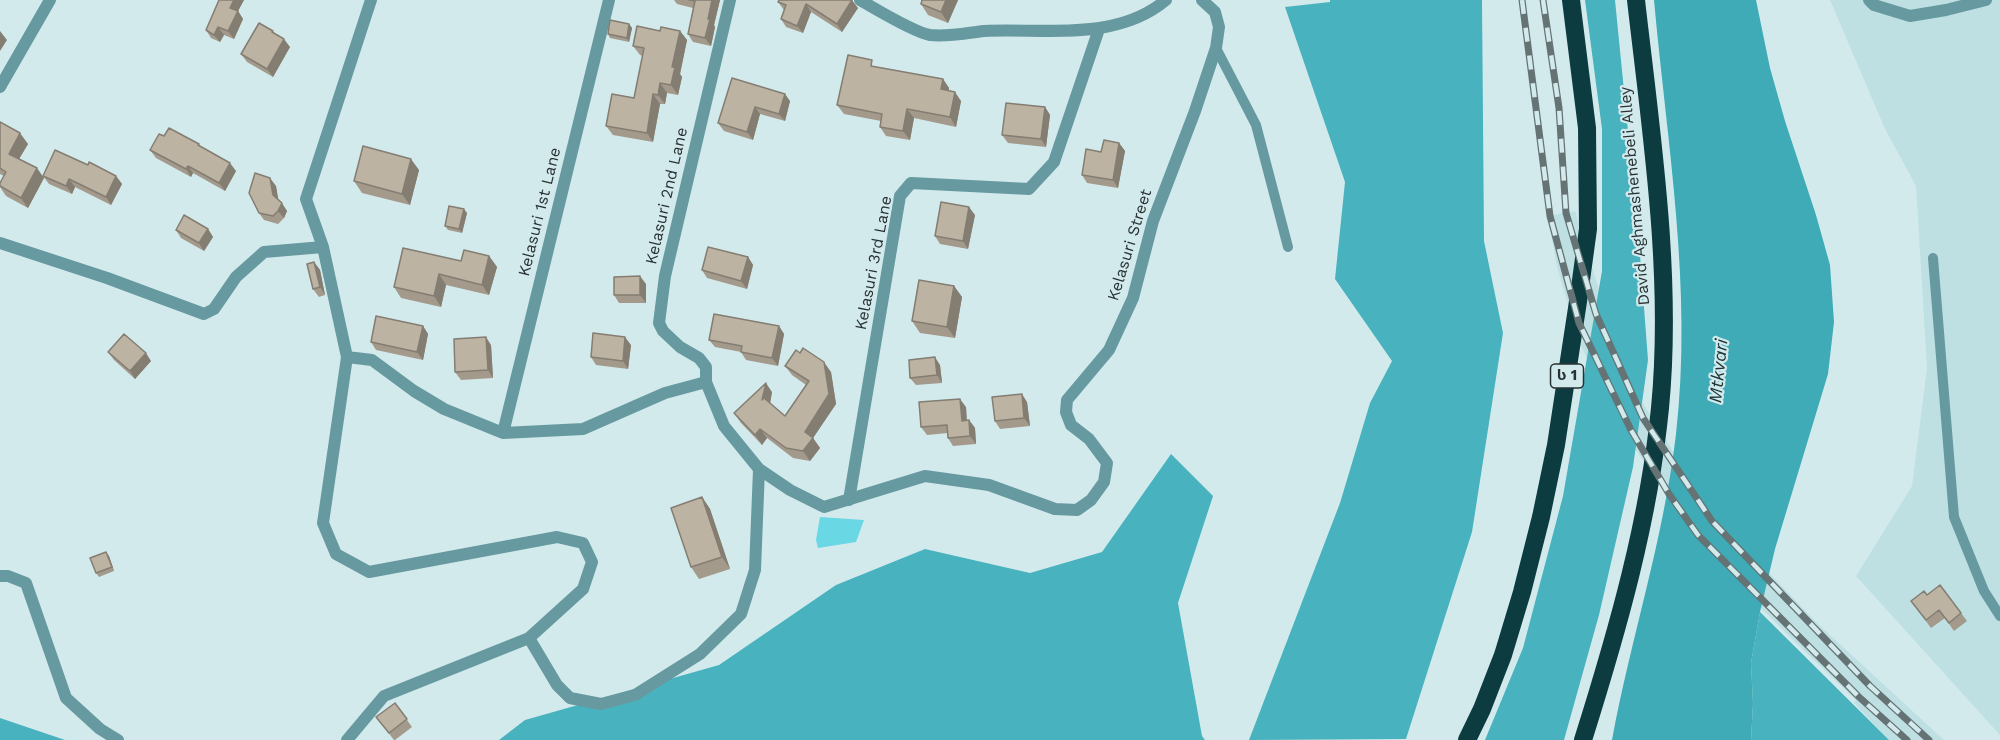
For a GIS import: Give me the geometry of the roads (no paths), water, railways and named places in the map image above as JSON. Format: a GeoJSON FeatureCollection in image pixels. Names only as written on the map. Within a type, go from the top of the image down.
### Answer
{"type":"FeatureCollection","features":[{"type":"Feature","properties":{"kind":"highway","name":"ს 1"},"geometry":{"type":"LineString","coordinates":[[1467,740],[1503,656],[1527,571],[1556,446],[1579,295],[1588,229],[1587,128],[1571,0]]}},
{"type":"Feature","properties":{"kind":"highway","name":"David Aghmashenebeli Alley"},"geometry":{"type":"LineString","coordinates":[[1583,740],[1628,581],[1648,489],[1660,407],[1664,290],[1652,140],[1636,0]]}},
{"type":"Feature","properties":{"kind":"street"},"geometry":{"type":"LineString","coordinates":[[0,87],[50,0]]}},
{"type":"Feature","properties":{"kind":"street"},"geometry":{"type":"LineString","coordinates":[[347,740],[384,696],[529,638],[583,589],[592,562],[583,543],[557,537],[369,572],[336,554],[323,523],[347,357],[323,247],[306,199],[371,0]]}},
{"type":"Feature","properties":{"kind":"street","name":"Kelasuri 1st Lane"},"geometry":{"type":"LineString","coordinates":[[503,433],[609,0]]}},
{"type":"Feature","properties":{"kind":"street","name":"Kelasuri 2nd Lane"},"geometry":{"type":"LineString","coordinates":[[706,382],[706,368],[699,358],[680,348],[663,331],[659,323],[665,276],[730,0]]}},
{"type":"Feature","properties":{"kind":"street"},"geometry":{"type":"LineString","coordinates":[[860,0],[928,35],[1099,29],[1146,14],[1166,0]]}},
{"type":"Feature","properties":{"kind":"street","name":"Kelasuri Street"},"geometry":{"type":"LineString","coordinates":[[706,382],[724,426],[759,469],[790,490],[824,507],[925,476],[989,485],[1055,509],[1077,510],[1091,500],[1104,482],[1107,463],[1089,439],[1071,425],[1066,412],[1067,400],[1109,350],[1133,298],[1153,221],[1195,111],[1216,48],[1219,27],[1215,12],[1202,0]]}},
{"type":"Feature","properties":{"kind":"street"},"geometry":{"type":"LineString","coordinates":[[1869,0],[1874,5],[1910,16],[1986,0]]}},
{"type":"Feature","properties":{"kind":"street","name":"Kelasuri 3rd Lane"},"geometry":{"type":"LineString","coordinates":[[849,500],[900,196],[911,183],[1029,189],[1054,162],[1099,29]]}},
{"type":"Feature","properties":{"kind":"street"},"geometry":{"type":"LineString","coordinates":[[0,243],[107,278],[204,314],[214,309],[236,277],[264,252],[323,247]]}},
{"type":"Feature","properties":{"kind":"street"},"geometry":{"type":"LineString","coordinates":[[347,357],[372,360],[414,391],[444,408],[503,433],[584,429],[665,393],[706,382]]}},
{"type":"Feature","properties":{"kind":"street"},"geometry":{"type":"LineString","coordinates":[[529,638],[557,685],[570,698],[601,704],[635,695],[700,654],[741,614],[755,570],[759,469]]}},
{"type":"Feature","properties":{"kind":"street"},"geometry":{"type":"LineString","coordinates":[[0,576],[8,576],[26,583],[66,698],[100,729],[118,740]]}},
{"type":"Feature","properties":{"kind":"lane"},"geometry":{"type":"LineString","coordinates":[[1216,48],[1256,125],[1288,247]]}},
{"type":"Feature","properties":{"kind":"lane"},"geometry":{"type":"LineString","coordinates":[[1933,258],[1954,517],[1984,591],[2000,616]]}},
{"type":"Feature","properties":{"kind":"water","name":"Mtkvari"},"geometry":{"type":"Polygon","coordinates":[[[1654,0],[1756,0],[1770,68],[1830,265],[1834,322],[1828,374],[1775,549],[1760,612],[1751,663],[1753,704],[1751,740],[1612,740],[1664,511],[1676,434],[1680,380],[1682,325],[1680,271],[1654,0]]]}},
{"type":"Feature","properties":{"kind":"railway"},"geometry":{"type":"LineString","coordinates":[[1522,0],[1550,216],[1579,323],[1631,430],[1669,494],[1698,535],[1859,697],[1907,740]]}},
{"type":"Feature","properties":{"kind":"railway"},"geometry":{"type":"LineString","coordinates":[[1543,0],[1559,108],[1566,213],[1596,314],[1643,418],[1712,521],[1870,686],[1929,740]]}}]}
